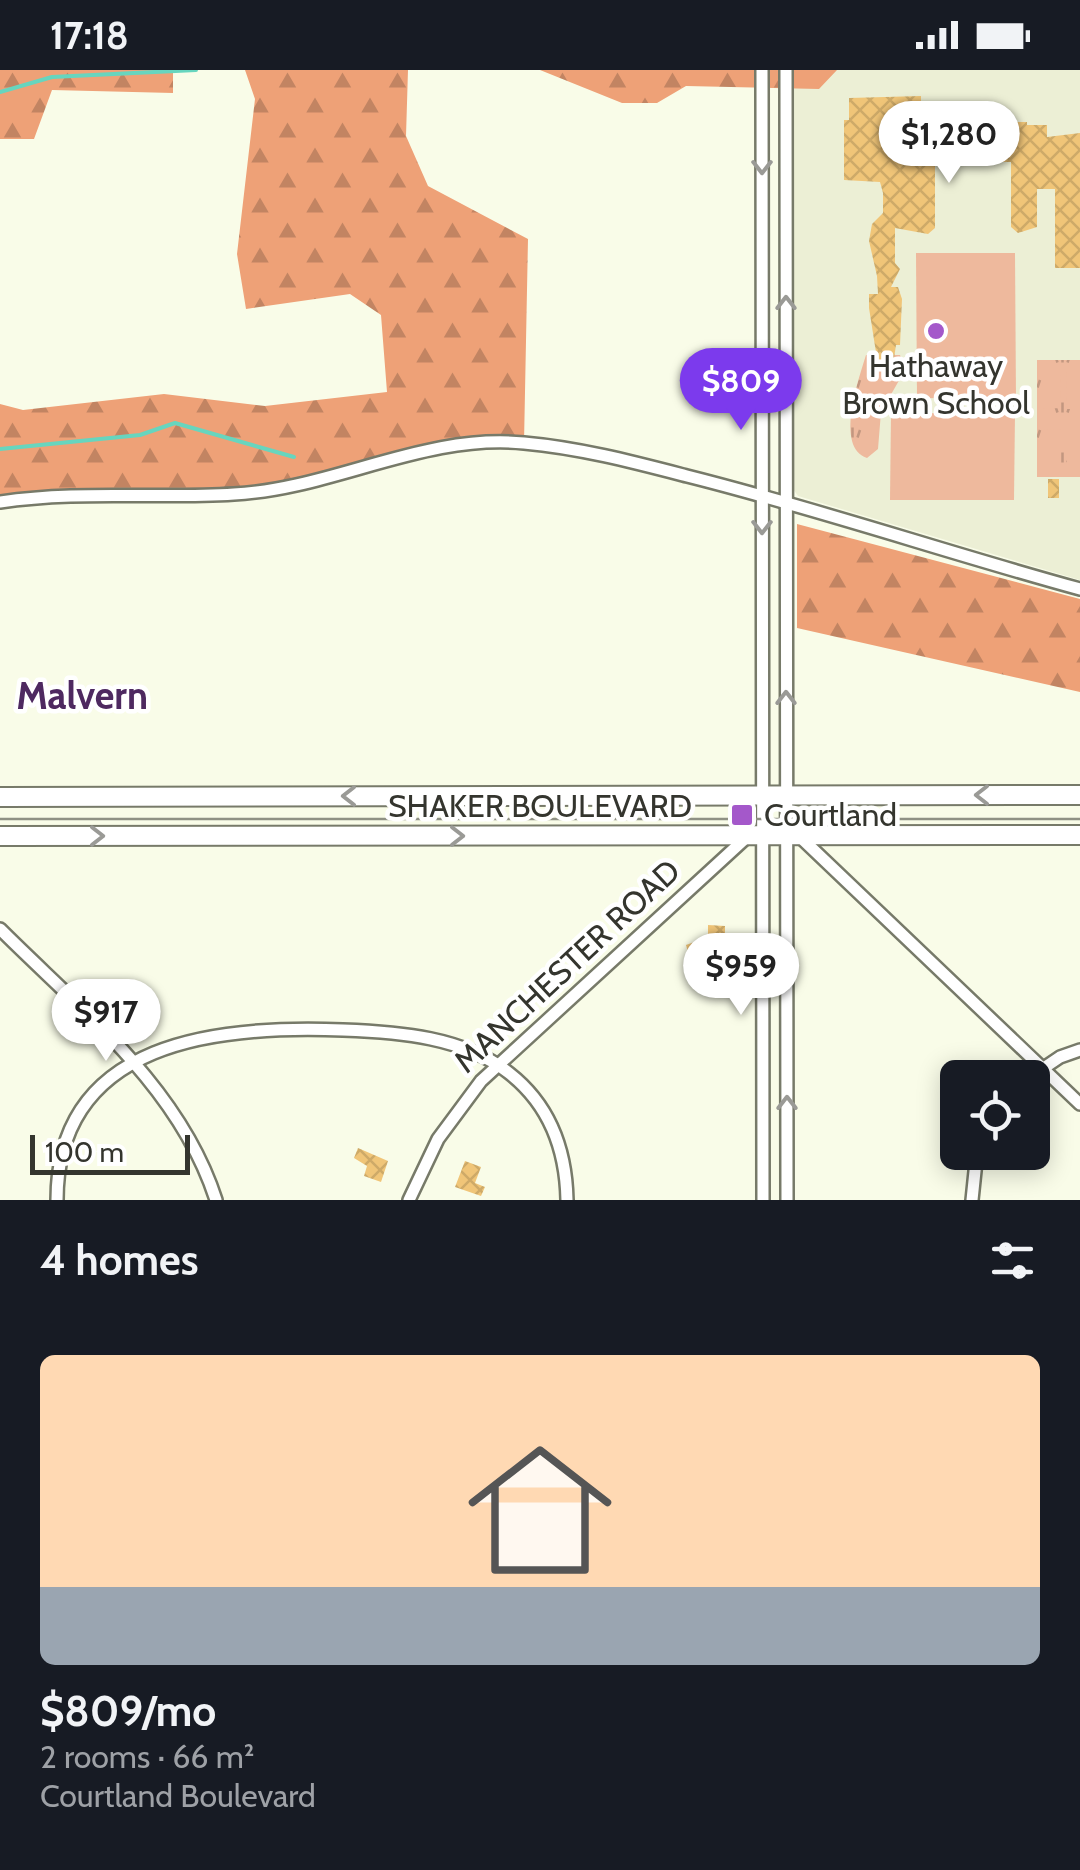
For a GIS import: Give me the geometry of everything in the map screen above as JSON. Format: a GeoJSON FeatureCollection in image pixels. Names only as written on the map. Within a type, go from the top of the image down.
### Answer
{"type":"FeatureCollection","features":[{"type":"Feature","properties":{"kind":"main road","name":"SHAKER BOULEVARD"},"geometry":{"type":"LineString","coordinates":[[0,797],[1080,795]]}},
{"type":"Feature","properties":{"kind":"main road","name":"SHAKER BOULEVARD"},"geometry":{"type":"LineString","coordinates":[[0,836],[1080,835]]}},
{"type":"Feature","properties":{"kind":"street"},"geometry":{"type":"LineString","coordinates":[[762,70],[761,796],[755,836],[762,899],[763,1200]]}},
{"type":"Feature","properties":{"kind":"street"},"geometry":{"type":"LineString","coordinates":[[786,70],[786,795],[792,835],[786,898],[787,1200]]}},
{"type":"Feature","properties":{"kind":"street"},"geometry":{"type":"LineString","coordinates":[[762,254],[786,254]]}},
{"type":"Feature","properties":{"kind":"street"},"geometry":{"type":"LineString","coordinates":[[0,502],[82,493],[234,494],[280,488],[429,450],[519,442],[607,456],[762,494],[1080,589]]}},
{"type":"Feature","properties":{"kind":"street"},"geometry":{"type":"LineString","coordinates":[[792,835],[1034,1060]]}},
{"type":"Feature","properties":{"kind":"street","name":"MANCHESTER ROAD"},"geometry":{"type":"LineString","coordinates":[[410,1200],[444,1129],[498,1065],[755,836]]}},
{"type":"Feature","properties":{"kind":"street"},"geometry":{"type":"LineString","coordinates":[[762,899],[786,898]]}},
{"type":"Feature","properties":{"kind":"street"},"geometry":{"type":"LineString","coordinates":[[0,928],[133,1062],[185,1128],[216,1200]]}},
{"type":"Feature","properties":{"kind":"street"},"geometry":{"type":"LineString","coordinates":[[57,1200],[60,1156],[76,1117],[96,1092],[133,1062],[163,1047],[204,1036],[321,1029],[441,1042],[498,1065],[521,1084],[552,1124],[564,1163],[567,1200]]}},
{"type":"Feature","properties":{"kind":"street"},"geometry":{"type":"LineString","coordinates":[[1050,1063],[1080,1050]]}},
{"type":"Feature","properties":{"kind":"street"},"geometry":{"type":"LineString","coordinates":[[1050,1075],[1080,1104]]}},
{"type":"Feature","properties":{"kind":"street"},"geometry":{"type":"LineString","coordinates":[[972,1200],[975,1170]]}},
{"type":"Feature","properties":{"kind":"shaded area","name":"Hathaway Brown School"},"geometry":{"type":"Polygon","coordinates":[[[791,70],[1080,70],[1080,580],[798,496],[793,489],[791,70]]]}},
{"type":"Feature","properties":{"kind":"green space"},"geometry":{"type":"Polygon","coordinates":[[[0,70],[173,70],[173,93],[52,90],[34,139],[0,139],[0,70]]]}},
{"type":"Feature","properties":{"kind":"green space"},"geometry":{"type":"Polygon","coordinates":[[[245,70],[408,70],[406,136],[428,186],[528,239],[524,443],[474,443],[281,488],[0,502],[0,404],[23,410],[164,394],[265,406],[387,392],[381,315],[350,294],[246,309],[237,254],[255,99],[245,70]]]}},
{"type":"Feature","properties":{"kind":"green space"},"geometry":{"type":"Polygon","coordinates":[[[540,70],[837,70],[819,89],[686,86],[657,103],[622,103],[540,70]]]}},
{"type":"Feature","properties":{"kind":"green space"},"geometry":{"type":"Polygon","coordinates":[[[916,253],[1015,253],[1016,399],[917,398],[916,253]]]}},
{"type":"Feature","properties":{"kind":"green space"},"geometry":{"type":"Polygon","coordinates":[[[866,355],[900,355],[905,370],[881,412],[878,449],[867,458],[857,451],[851,427],[854,396],[866,355]]]}},
{"type":"Feature","properties":{"kind":"green space"},"geometry":{"type":"Polygon","coordinates":[[[1037,360],[1080,360],[1080,477],[1037,477],[1037,360]]]}},
{"type":"Feature","properties":{"kind":"green space"},"geometry":{"type":"Polygon","coordinates":[[[1043,371],[1060,371],[1061,408],[1043,409],[1043,371]]]}},
{"type":"Feature","properties":{"kind":"green space"},"geometry":{"type":"Polygon","coordinates":[[[1066,371],[1080,371],[1080,409],[1067,409],[1066,371]]]}},
{"type":"Feature","properties":{"kind":"green space"},"geometry":{"type":"Polygon","coordinates":[[[891,413],[1015,413],[1014,500],[890,500],[891,413]]]}},
{"type":"Feature","properties":{"kind":"green space"},"geometry":{"type":"Polygon","coordinates":[[[1061,429],[1061,467],[1043,467],[1043,430],[1061,429]]]}},
{"type":"Feature","properties":{"kind":"green space"},"geometry":{"type":"Polygon","coordinates":[[[1067,429],[1080,429],[1080,467],[1067,467],[1067,429]]]}},
{"type":"Feature","properties":{"kind":"green space"},"geometry":{"type":"Polygon","coordinates":[[[797,524],[1080,599],[1080,692],[797,628],[797,524]]]}},
{"type":"Feature","properties":{"kind":"building"},"geometry":{"type":"Polygon","coordinates":[[[921,96],[921,121],[933,122],[933,129],[1013,129],[1013,122],[1027,122],[1047,125],[1047,137],[1080,133],[1080,268],[1055,268],[1055,189],[1037,189],[1037,227],[1018,233],[1011,227],[1011,162],[935,162],[935,228],[928,234],[895,228],[895,263],[900,269],[891,287],[898,287],[902,299],[900,345],[896,345],[893,365],[878,365],[869,308],[869,294],[878,294],[877,276],[869,241],[872,224],[883,213],[883,193],[880,182],[844,180],[844,120],[849,120],[849,98],[921,96]]]}},
{"type":"Feature","properties":{"kind":"building"},"geometry":{"type":"Polygon","coordinates":[[[1048,479],[1059,479],[1059,498],[1048,498],[1048,479]]]}},
{"type":"Feature","properties":{"kind":"building"},"geometry":{"type":"Polygon","coordinates":[[[708,925],[725,926],[725,956],[690,959],[686,945],[708,937],[708,925]]]}},
{"type":"Feature","properties":{"kind":"building"},"geometry":{"type":"Polygon","coordinates":[[[358,1148],[388,1161],[381,1182],[364,1176],[367,1166],[354,1158],[358,1148]]]}},
{"type":"Feature","properties":{"kind":"building"},"geometry":{"type":"Polygon","coordinates":[[[465,1161],[481,1167],[475,1183],[485,1187],[481,1196],[455,1187],[465,1161]]]}},
{"type":"Feature","properties":{"kind":"waterway"},"geometry":{"type":"LineString","coordinates":[[0,92],[52,77],[196,70]]}},
{"type":"Feature","properties":{"kind":"waterway"},"geometry":{"type":"LineString","coordinates":[[0,449],[140,435],[175,423],[294,457]]}},
{"type":"Feature","properties":{"kind":"tram line"},"geometry":{"type":"LineString","coordinates":[[0,819],[1080,819]]}},
{"type":"Feature","properties":{"kind":"place","name":"Hathaway Brown School"},"geometry":{"type":"Point","coordinates":[936,331]}},
{"type":"Feature","properties":{"kind":"place","name":"Courtland"},"geometry":{"type":"Point","coordinates":[742,815]}},
{"type":"Feature","properties":{"kind":"district","name":"Malvern"},"geometry":{"type":"Point","coordinates":[82,696]}}]}
